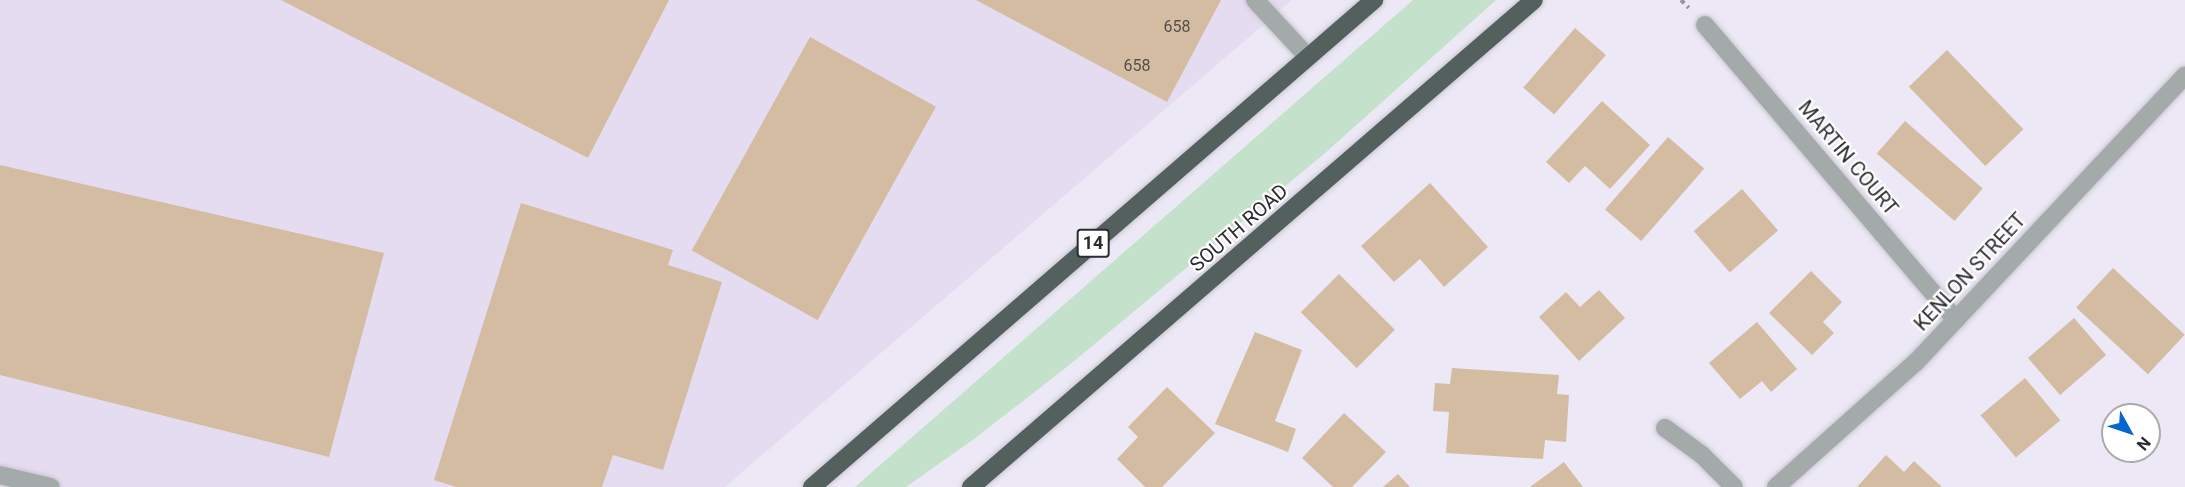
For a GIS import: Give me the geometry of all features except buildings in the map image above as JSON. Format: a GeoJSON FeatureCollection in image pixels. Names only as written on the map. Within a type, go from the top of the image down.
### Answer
{"type":"FeatureCollection","features":[{"type":"Feature","properties":{"kind":"highway","name":"14"},"geometry":{"type":"LineString","coordinates":[[812,487],[1374,0]]}},
{"type":"Feature","properties":{"kind":"highway","name":"SOUTH ROAD"},"geometry":{"type":"LineString","coordinates":[[971,487],[1534,0]]}},
{"type":"Feature","properties":{"kind":"street"},"geometry":{"type":"LineString","coordinates":[[1256,0],[1307,56]]}},
{"type":"Feature","properties":{"kind":"street","name":"MARTIN COURT"},"geometry":{"type":"LineString","coordinates":[[1705,25],[1956,320]]}},
{"type":"Feature","properties":{"kind":"street","name":"KENLON STREET"},"geometry":{"type":"LineString","coordinates":[[1776,487],[1916,362],[2185,76]]}},
{"type":"Feature","properties":{"kind":"street"},"geometry":{"type":"LineString","coordinates":[[1665,428],[1702,455],[1734,487]]}},
{"type":"Feature","properties":{"kind":"street"},"geometry":{"type":"LineString","coordinates":[[0,475],[51,487]]}},
{"type":"Feature","properties":{"kind":"shaded area"},"geometry":{"type":"Polygon","coordinates":[[[0,0],[1292,0],[725,487],[0,487],[0,0]]]}},
{"type":"Feature","properties":{"kind":"green space"},"geometry":{"type":"Polygon","coordinates":[[[1413,0],[1496,0],[1324,154],[1068,366],[974,439],[906,487],[855,487],[1413,0]]]}}]}
